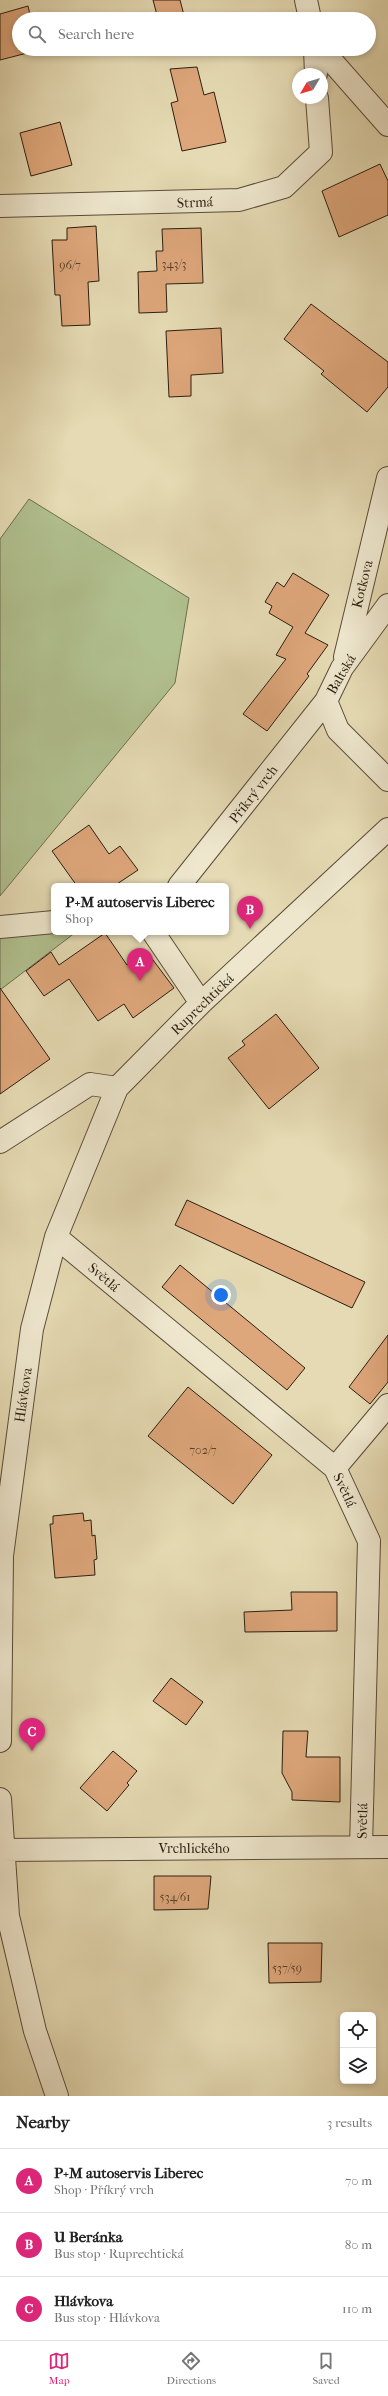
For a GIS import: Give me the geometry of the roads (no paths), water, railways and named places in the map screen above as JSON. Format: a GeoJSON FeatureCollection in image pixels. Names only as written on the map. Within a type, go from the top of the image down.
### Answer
{"type":"FeatureCollection","features":[{"type":"Feature","properties":{"kind":"street"},"geometry":{"type":"LineString","coordinates":[[306,0],[309,12]]}},
{"type":"Feature","properties":{"kind":"street"},"geometry":{"type":"LineString","coordinates":[[315,56],[316,68]]}},
{"type":"Feature","properties":{"kind":"street"},"geometry":{"type":"LineString","coordinates":[[327,56],[388,125]]}},
{"type":"Feature","properties":{"kind":"street","name":"Strmá"},"geometry":{"type":"LineString","coordinates":[[0,206],[239,200],[284,187],[321,152],[317,104]]}},
{"type":"Feature","properties":{"kind":"street","name":"Kotkova"},"geometry":{"type":"LineString","coordinates":[[342,668],[388,478]]}},
{"type":"Feature","properties":{"kind":"street","name":"Baltská"},"geometry":{"type":"LineString","coordinates":[[388,605],[342,668],[326,701],[338,730],[388,780]]}},
{"type":"Feature","properties":{"kind":"street","name":"Příkrý vrch"},"geometry":{"type":"LineString","coordinates":[[181,883],[326,701]]}},
{"type":"Feature","properties":{"kind":"street","name":"Ruprechtická"},"geometry":{"type":"LineString","coordinates":[[117,1088],[201,1003],[388,829]]}},
{"type":"Feature","properties":{"kind":"street"},"geometry":{"type":"LineString","coordinates":[[0,927],[51,922]]}},
{"type":"Feature","properties":{"kind":"street"},"geometry":{"type":"LineString","coordinates":[[155,935],[201,1003]]}},
{"type":"Feature","properties":{"kind":"street"},"geometry":{"type":"LineString","coordinates":[[0,1142],[90,1084],[117,1088]]}},
{"type":"Feature","properties":{"kind":"street","name":"Hlávkova"},"geometry":{"type":"LineString","coordinates":[[0,1741],[2,1556],[32,1329],[56,1237],[117,1088]]}},
{"type":"Feature","properties":{"kind":"street","name":"Světlá"},"geometry":{"type":"LineString","coordinates":[[56,1237],[335,1468],[369,1541],[362,1847]]}},
{"type":"Feature","properties":{"kind":"street"},"geometry":{"type":"LineString","coordinates":[[335,1468],[388,1405]]}},
{"type":"Feature","properties":{"kind":"street"},"geometry":{"type":"LineString","coordinates":[[0,1799],[2,1850],[8,1916],[35,2031],[57,2096]]}},
{"type":"Feature","properties":{"kind":"street","name":"Vrchlického"},"geometry":{"type":"LineString","coordinates":[[2,1850],[388,1847]]}},
{"type":"Feature","properties":{"kind":"place","name":"U Beránka"},"geometry":{"type":"Point","coordinates":[250,929]}},
{"type":"Feature","properties":{"kind":"place","name":"P+M autoservis Liberec"},"geometry":{"type":"Point","coordinates":[140,981]}},
{"type":"Feature","properties":{"kind":"place","name":"Hlávkova"},"geometry":{"type":"Point","coordinates":[32,1751]}}]}
